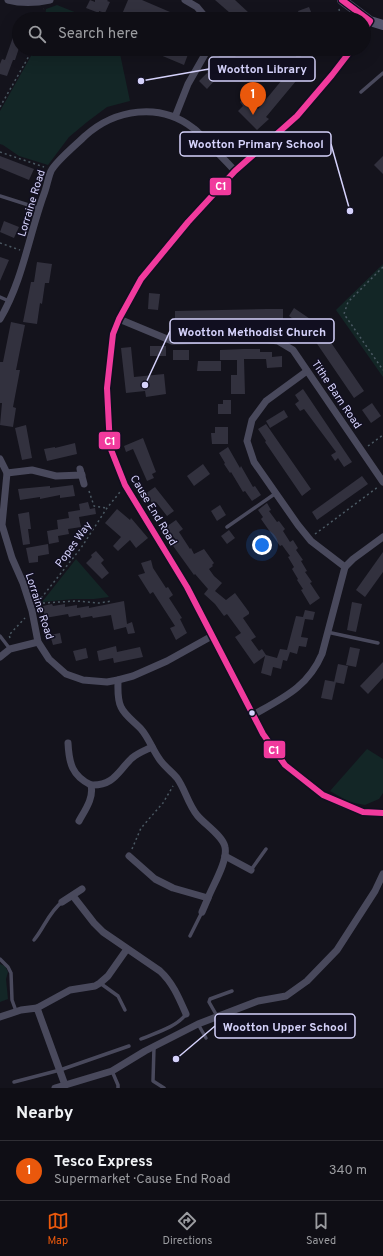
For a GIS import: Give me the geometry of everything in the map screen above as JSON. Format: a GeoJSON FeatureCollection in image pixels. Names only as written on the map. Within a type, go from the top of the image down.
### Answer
{"type":"FeatureCollection","features":[{"type":"Feature","properties":{"kind":"street"},"geometry":{"type":"LineString","coordinates":[[8,0],[18,3],[36,3],[47,1]]}},
{"type":"Feature","properties":{"kind":"street"},"geometry":{"type":"LineString","coordinates":[[185,0],[197,7],[201,12]]}},
{"type":"Feature","properties":{"kind":"street"},"geometry":{"type":"LineString","coordinates":[[342,0],[358,12]]}},
{"type":"Feature","properties":{"kind":"street"},"geometry":{"type":"LineString","coordinates":[[371,21],[383,25]]}},
{"type":"Feature","properties":{"kind":"street"},"geometry":{"type":"LineString","coordinates":[[175,117],[188,84],[204,56]]}},
{"type":"Feature","properties":{"kind":"street","name":"Cause End Road"},"geometry":{"type":"LineString","coordinates":[[347,56],[297,116],[235,171],[188,222],[141,279],[112,334],[107,388],[110,447],[125,485],[187,587],[263,734],[284,765],[323,794],[342,804],[363,812],[383,813]]}},
{"type":"Feature","properties":{"kind":"street","name":"Lorraine Road"},"geometry":{"type":"LineString","coordinates":[[0,319],[10,302],[27,253],[38,208],[52,170],[70,150],[93,130],[114,117],[140,111],[175,117],[194,128],[235,171]]}},
{"type":"Feature","properties":{"kind":"street","name":"Tithe Barn Road"},"geometry":{"type":"LineString","coordinates":[[119,319],[172,341],[264,339],[278,341],[293,350],[383,483]]}},
{"type":"Feature","properties":{"kind":"street"},"geometry":{"type":"LineString","coordinates":[[307,371],[266,401],[252,420],[247,441],[254,462],[309,538],[345,567]]}},
{"type":"Feature","properties":{"kind":"street"},"geometry":{"type":"LineString","coordinates":[[0,459],[7,473],[32,470],[56,476],[81,472],[84,484]]}},
{"type":"Feature","properties":{"kind":"street","name":"Lorraine Road"},"geometry":{"type":"LineString","coordinates":[[7,473],[1,525],[32,610],[38,642],[50,659],[66,674],[83,680],[107,682],[118,680],[133,676],[167,661],[212,636]]}},
{"type":"Feature","properties":{"kind":"street"},"geometry":{"type":"LineString","coordinates":[[253,715],[287,696],[309,678],[317,666],[322,654],[345,567],[353,559],[383,537]]}},
{"type":"Feature","properties":{"kind":"street"},"geometry":{"type":"LineString","coordinates":[[0,657],[10,649],[38,642]]}},
{"type":"Feature","properties":{"kind":"street"},"geometry":{"type":"LineString","coordinates":[[118,680],[118,699],[120,707],[143,731],[160,761],[177,778],[197,815],[220,837],[225,846],[225,856],[202,912]]}},
{"type":"Feature","properties":{"kind":"street"},"geometry":{"type":"LineString","coordinates":[[68,743],[69,757],[76,775],[84,782],[99,786],[108,783],[133,757],[152,747]]}},
{"type":"Feature","properties":{"kind":"street"},"geometry":{"type":"LineString","coordinates":[[80,821],[91,799],[91,785]]}},
{"type":"Feature","properties":{"kind":"street"},"geometry":{"type":"LineString","coordinates":[[129,856],[155,879],[173,888],[208,898]]}},
{"type":"Feature","properties":{"kind":"street"},"geometry":{"type":"LineString","coordinates":[[225,856],[251,870]]}},
{"type":"Feature","properties":{"kind":"street"},"geometry":{"type":"LineString","coordinates":[[55,1088],[112,1071],[145,1051],[217,1016],[258,1001],[286,996],[307,981],[336,950],[375,891],[383,874]]}},
{"type":"Feature","properties":{"kind":"street"},"geometry":{"type":"LineString","coordinates":[[62,902],[82,889]]}},
{"type":"Feature","properties":{"kind":"street"},"geometry":{"type":"LineString","coordinates":[[73,896],[99,928],[168,978],[178,995],[186,1014]]}},
{"type":"Feature","properties":{"kind":"street"},"geometry":{"type":"LineString","coordinates":[[0,1017],[16,1011],[37,1008],[70,990],[95,986],[108,976],[127,949]]}},
{"type":"Feature","properties":{"kind":"street"},"geometry":{"type":"LineString","coordinates":[[37,1008],[66,1085]]}},
{"type":"Feature","properties":{"kind":"lane"},"geometry":{"type":"LineString","coordinates":[[360,92],[383,73]]}},
{"type":"Feature","properties":{"kind":"lane"},"geometry":{"type":"LineString","coordinates":[[0,196],[38,208]]}},
{"type":"Feature","properties":{"kind":"lane"},"geometry":{"type":"LineString","coordinates":[[0,297],[10,302]]}},
{"type":"Feature","properties":{"kind":"lane"},"geometry":{"type":"LineString","coordinates":[[227,527],[276,493]]}},
{"type":"Feature","properties":{"kind":"lane"},"geometry":{"type":"LineString","coordinates":[[328,632],[378,643]]}},
{"type":"Feature","properties":{"kind":"lane"},"geometry":{"type":"LineString","coordinates":[[0,636],[10,649]]}},
{"type":"Feature","properties":{"kind":"lane"},"geometry":{"type":"LineString","coordinates":[[251,870],[266,849]]}},
{"type":"Feature","properties":{"kind":"lane"},"geometry":{"type":"LineString","coordinates":[[34,940],[44,928],[53,910],[62,902]]}},
{"type":"Feature","properties":{"kind":"lane"},"geometry":{"type":"LineString","coordinates":[[190,936],[202,912]]}},
{"type":"Feature","properties":{"kind":"lane"},"geometry":{"type":"LineString","coordinates":[[0,959],[8,967],[11,973],[12,1000],[16,1011]]}},
{"type":"Feature","properties":{"kind":"lane"},"geometry":{"type":"LineString","coordinates":[[100,983],[118,996],[125,1010]]}},
{"type":"Feature","properties":{"kind":"lane"},"geometry":{"type":"LineString","coordinates":[[217,1016],[209,1002],[210,999],[232,991]]}},
{"type":"Feature","properties":{"kind":"lane"},"geometry":{"type":"LineString","coordinates":[[141,1039],[172,1025],[186,1014]]}},
{"type":"Feature","properties":{"kind":"lane"},"geometry":{"type":"LineString","coordinates":[[198,1024],[206,1038]]}},
{"type":"Feature","properties":{"kind":"lane"},"geometry":{"type":"LineString","coordinates":[[14,1082],[60,1070],[129,1046]]}},
{"type":"Feature","properties":{"kind":"lane"},"geometry":{"type":"LineString","coordinates":[[154,1047],[153,1081],[164,1088]]}},
{"type":"Feature","properties":{"kind":"lane"},"geometry":{"type":"LineString","coordinates":[[112,1071],[118,1088]]}},
{"type":"Feature","properties":{"kind":"path"},"geometry":{"type":"LineString","coordinates":[[45,12],[47,1]]}},
{"type":"Feature","properties":{"kind":"path"},"geometry":{"type":"LineString","coordinates":[[0,107],[29,56]]}},
{"type":"Feature","properties":{"kind":"path"},"geometry":{"type":"LineString","coordinates":[[0,152],[52,170]]}},
{"type":"Feature","properties":{"kind":"path"},"geometry":{"type":"LineString","coordinates":[[0,243],[27,253]]}},
{"type":"Feature","properties":{"kind":"path"},"geometry":{"type":"LineString","coordinates":[[383,267],[348,302],[344,314],[383,370]]}},
{"type":"Feature","properties":{"kind":"path"},"geometry":{"type":"LineString","coordinates":[[362,450],[383,435]]}},
{"type":"Feature","properties":{"kind":"path"},"geometry":{"type":"LineString","coordinates":[[309,538],[383,483]]}},
{"type":"Feature","properties":{"kind":"path"},"geometry":{"type":"LineString","coordinates":[[84,484],[89,492],[94,506],[107,508]]}},
{"type":"Feature","properties":{"kind":"path","name":"Popes Way"},"geometry":{"type":"LineString","coordinates":[[10,649],[9,635],[32,610],[81,548],[107,508],[125,485]]}},
{"type":"Feature","properties":{"kind":"path"},"geometry":{"type":"LineString","coordinates":[[32,610],[43,603],[76,600],[99,604],[112,601]]}},
{"type":"Feature","properties":{"kind":"path"},"geometry":{"type":"LineString","coordinates":[[129,856],[141,828],[163,802],[177,778]]}},
{"type":"Feature","properties":{"kind":"green space"},"geometry":{"type":"Polygon","coordinates":[[[57,5],[74,12],[46,12],[46,9],[57,5]]]}},
{"type":"Feature","properties":{"kind":"green space"},"geometry":{"type":"Polygon","coordinates":[[[31,56],[120,56],[130,101],[107,107],[87,122],[69,137],[48,165],[19,156],[0,144],[0,111],[31,56]]]}},
{"type":"Feature","properties":{"kind":"green space"},"geometry":{"type":"Polygon","coordinates":[[[383,264],[383,377],[336,310],[383,264]]]}},
{"type":"Feature","properties":{"kind":"green space"},"geometry":{"type":"Polygon","coordinates":[[[76,559],[109,597],[42,602],[76,559]]]}},
{"type":"Feature","properties":{"kind":"green space"},"geometry":{"type":"Polygon","coordinates":[[[367,749],[383,759],[383,793],[379,799],[365,805],[349,802],[330,791],[367,749]]]}},
{"type":"Feature","properties":{"kind":"green space"},"geometry":{"type":"Polygon","coordinates":[[[0,964],[5,966],[8,972],[6,979],[8,999],[0,1002],[0,964]]]}},
{"type":"Feature","properties":{"kind":"building"},"geometry":{"type":"Polygon","coordinates":[[[90,0],[95,2],[95,0],[108,0],[107,1],[110,2],[105,12],[96,12],[86,8],[90,0]]]}},
{"type":"Feature","properties":{"kind":"building"},"geometry":{"type":"Polygon","coordinates":[[[128,0],[142,0],[170,12],[123,12],[128,0]]]}},
{"type":"Feature","properties":{"kind":"building"},"geometry":{"type":"Polygon","coordinates":[[[215,0],[235,0],[248,12],[229,12],[215,0]]]}},
{"type":"Feature","properties":{"kind":"building"},"geometry":{"type":"Polygon","coordinates":[[[309,7],[311,12],[298,12],[309,7]]]}},
{"type":"Feature","properties":{"kind":"building"},"geometry":{"type":"Polygon","coordinates":[[[12,40],[12,56],[16,56],[15,60],[13,60],[7,76],[0,74],[0,64],[2,59],[5,60],[12,40]]]}},
{"type":"Feature","properties":{"kind":"building"},"geometry":{"type":"Polygon","coordinates":[[[163,56],[187,56],[184,65],[163,56]]]}},
{"type":"Feature","properties":{"kind":"building"},"geometry":{"type":"Polygon","coordinates":[[[219,56],[236,56],[232,60],[231,59],[213,78],[215,80],[207,89],[199,81],[208,72],[206,70],[219,56]]]}},
{"type":"Feature","properties":{"kind":"building"},"geometry":{"type":"Polygon","coordinates":[[[296,56],[300,56],[307,62],[293,79],[296,81],[266,117],[269,119],[257,130],[238,111],[243,106],[240,102],[245,96],[258,109],[291,69],[288,66],[296,56]]]}},
{"type":"Feature","properties":{"kind":"building"},"geometry":{"type":"Polygon","coordinates":[[[0,156],[34,169],[29,180],[0,168],[0,156]]]}},
{"type":"Feature","properties":{"kind":"building"},"geometry":{"type":"Polygon","coordinates":[[[383,156],[383,174],[374,165],[383,156]]]}},
{"type":"Feature","properties":{"kind":"building"},"geometry":{"type":"Polygon","coordinates":[[[4,221],[19,227],[14,238],[0,232],[4,221]]]}},
{"type":"Feature","properties":{"kind":"building"},"geometry":{"type":"Polygon","coordinates":[[[0,257],[9,260],[0,281],[0,257]]]}},
{"type":"Feature","properties":{"kind":"building"},"geometry":{"type":"Polygon","coordinates":[[[37,262],[52,264],[49,283],[45,283],[42,304],[40,303],[37,324],[23,322],[31,282],[34,282],[37,262]]]}},
{"type":"Feature","properties":{"kind":"building"},"geometry":{"type":"Polygon","coordinates":[[[149,293],[160,294],[158,310],[148,309],[149,293]]]}},
{"type":"Feature","properties":{"kind":"building"},"geometry":{"type":"Polygon","coordinates":[[[294,308],[319,325],[364,391],[354,398],[307,329],[289,316],[294,308]]]}},
{"type":"Feature","properties":{"kind":"building"},"geometry":{"type":"Polygon","coordinates":[[[283,309],[283,319],[175,321],[175,311],[283,309]]]}},
{"type":"Feature","properties":{"kind":"building"},"geometry":{"type":"Polygon","coordinates":[[[11,322],[25,325],[16,370],[20,370],[13,407],[16,408],[13,427],[0,425],[2,403],[0,403],[0,362],[3,362],[11,322]]]}},
{"type":"Feature","properties":{"kind":"building"},"geometry":{"type":"Polygon","coordinates":[[[150,346],[166,346],[166,356],[150,356],[150,346]]]}},
{"type":"Feature","properties":{"kind":"building"},"geometry":{"type":"Polygon","coordinates":[[[131,347],[134,377],[164,374],[166,394],[146,397],[145,391],[126,393],[121,348],[131,347]]]}},
{"type":"Feature","properties":{"kind":"building"},"geometry":{"type":"Polygon","coordinates":[[[260,349],[260,352],[272,352],[272,357],[282,356],[282,367],[267,368],[266,359],[244,359],[245,394],[231,394],[231,375],[237,375],[237,360],[220,360],[220,350],[260,349]]]}},
{"type":"Feature","properties":{"kind":"building"},"geometry":{"type":"Polygon","coordinates":[[[173,350],[189,350],[189,360],[173,360],[173,350]]]}},
{"type":"Feature","properties":{"kind":"building"},"geometry":{"type":"Polygon","coordinates":[[[198,361],[221,361],[221,371],[197,371],[198,361]]]}},
{"type":"Feature","properties":{"kind":"building"},"geometry":{"type":"Polygon","coordinates":[[[303,389],[352,462],[344,467],[338,458],[335,461],[331,455],[336,452],[304,409],[300,411],[295,404],[299,401],[295,395],[303,389]]]}},
{"type":"Feature","properties":{"kind":"building"},"geometry":{"type":"Polygon","coordinates":[[[223,400],[231,400],[231,414],[218,414],[218,404],[223,404],[223,400]]]}},
{"type":"Feature","properties":{"kind":"building"},"geometry":{"type":"Polygon","coordinates":[[[372,403],[381,416],[371,423],[362,410],[372,403]]]}},
{"type":"Feature","properties":{"kind":"building"},"geometry":{"type":"Polygon","coordinates":[[[284,410],[288,417],[270,428],[266,421],[284,410]]]}},
{"type":"Feature","properties":{"kind":"building"},"geometry":{"type":"Polygon","coordinates":[[[266,424],[311,489],[302,496],[265,442],[266,441],[258,429],[266,424]]]}},
{"type":"Feature","properties":{"kind":"building"},"geometry":{"type":"Polygon","coordinates":[[[26,425],[32,458],[22,460],[15,428],[26,425]]]}},
{"type":"Feature","properties":{"kind":"building"},"geometry":{"type":"Polygon","coordinates":[[[215,427],[228,427],[228,444],[212,444],[211,433],[215,433],[215,427]]]}},
{"type":"Feature","properties":{"kind":"building"},"geometry":{"type":"Polygon","coordinates":[[[143,438],[156,472],[152,474],[154,478],[147,481],[133,449],[126,452],[124,446],[143,438]]]}},
{"type":"Feature","properties":{"kind":"building"},"geometry":{"type":"Polygon","coordinates":[[[75,443],[77,454],[47,461],[44,449],[75,443]]]}},
{"type":"Feature","properties":{"kind":"building"},"geometry":{"type":"Polygon","coordinates":[[[228,447],[253,487],[255,486],[261,495],[252,501],[245,491],[243,492],[231,472],[230,473],[224,464],[225,463],[219,453],[228,447]]]}},
{"type":"Feature","properties":{"kind":"building"},"geometry":{"type":"Polygon","coordinates":[[[203,464],[210,474],[194,486],[187,476],[203,464]]]}},
{"type":"Feature","properties":{"kind":"building"},"geometry":{"type":"Polygon","coordinates":[[[362,476],[368,484],[317,520],[312,512],[362,476]]]}},
{"type":"Feature","properties":{"kind":"building"},"geometry":{"type":"Polygon","coordinates":[[[73,485],[75,496],[60,498],[60,495],[40,499],[40,497],[20,500],[18,489],[50,486],[50,488],[73,485]]]}},
{"type":"Feature","properties":{"kind":"building"},"geometry":{"type":"Polygon","coordinates":[[[155,487],[174,511],[167,516],[156,502],[153,504],[145,494],[155,487]]]}},
{"type":"Feature","properties":{"kind":"building"},"geometry":{"type":"Polygon","coordinates":[[[88,502],[90,509],[95,508],[96,514],[79,517],[81,527],[68,529],[69,534],[58,536],[59,542],[49,544],[47,531],[58,529],[57,520],[69,518],[68,512],[80,510],[79,504],[88,502]]]}},
{"type":"Feature","properties":{"kind":"building"},"geometry":{"type":"Polygon","coordinates":[[[267,503],[271,510],[269,511],[277,522],[279,521],[285,529],[283,531],[290,542],[293,540],[298,548],[296,550],[303,560],[301,561],[307,571],[305,572],[320,598],[310,605],[301,590],[303,589],[292,569],[294,567],[288,557],[290,556],[282,545],[280,546],[261,519],[263,517],[258,510],[267,503]]]}},
{"type":"Feature","properties":{"kind":"building"},"geometry":{"type":"Polygon","coordinates":[[[220,505],[226,515],[217,521],[211,511],[220,505]]]}},
{"type":"Feature","properties":{"kind":"building"},"geometry":{"type":"Polygon","coordinates":[[[117,509],[130,520],[131,518],[148,538],[136,548],[130,540],[118,551],[113,546],[121,537],[105,523],[117,509]]]}},
{"type":"Feature","properties":{"kind":"building"},"geometry":{"type":"Polygon","coordinates":[[[29,512],[31,529],[28,529],[30,544],[23,545],[18,514],[29,512]]]}},
{"type":"Feature","properties":{"kind":"building"},"geometry":{"type":"Polygon","coordinates":[[[176,520],[183,529],[179,532],[194,554],[204,549],[214,563],[209,569],[222,583],[215,591],[226,600],[235,593],[249,612],[249,614],[243,618],[256,637],[251,640],[259,651],[262,649],[266,655],[277,658],[280,649],[287,650],[296,616],[303,617],[305,610],[315,612],[313,620],[305,619],[301,637],[308,638],[306,647],[299,646],[297,654],[290,652],[287,661],[283,660],[281,669],[273,667],[271,676],[261,673],[265,656],[254,664],[235,637],[241,633],[227,614],[224,616],[215,604],[204,594],[208,589],[195,574],[194,575],[171,543],[176,540],[166,527],[176,520]]]}},
{"type":"Feature","properties":{"kind":"building"},"geometry":{"type":"Polygon","coordinates":[[[229,530],[235,538],[227,544],[221,536],[229,530]]]}},
{"type":"Feature","properties":{"kind":"building"},"geometry":{"type":"Polygon","coordinates":[[[48,544],[49,554],[38,556],[38,562],[29,563],[26,548],[48,544]]]}},
{"type":"Feature","properties":{"kind":"building"},"geometry":{"type":"Polygon","coordinates":[[[96,551],[104,560],[101,563],[109,573],[102,579],[86,563],[92,557],[91,555],[96,551]]]}},
{"type":"Feature","properties":{"kind":"building"},"geometry":{"type":"Polygon","coordinates":[[[383,552],[383,572],[365,597],[356,590],[383,552]]]}},
{"type":"Feature","properties":{"kind":"building"},"geometry":{"type":"Polygon","coordinates":[[[151,560],[153,568],[166,588],[168,587],[173,595],[169,598],[182,618],[180,619],[187,633],[176,640],[170,628],[175,626],[153,592],[150,594],[138,575],[145,573],[141,563],[151,560]]]}},
{"type":"Feature","properties":{"kind":"building"},"geometry":{"type":"Polygon","coordinates":[[[124,601],[127,624],[132,622],[135,633],[128,634],[126,627],[114,630],[111,615],[81,618],[80,615],[69,617],[68,614],[45,618],[43,606],[65,604],[65,607],[77,605],[77,608],[89,606],[89,608],[124,601]]]}},
{"type":"Feature","properties":{"kind":"building"},"geometry":{"type":"Polygon","coordinates":[[[352,602],[362,604],[356,632],[347,630],[352,602]]]}},
{"type":"Feature","properties":{"kind":"building"},"geometry":{"type":"Polygon","coordinates":[[[60,633],[62,643],[53,645],[50,635],[60,633]]]}},
{"type":"Feature","properties":{"kind":"building"},"geometry":{"type":"Polygon","coordinates":[[[116,646],[117,652],[140,647],[143,657],[114,663],[113,658],[99,661],[97,651],[116,646]]]}},
{"type":"Feature","properties":{"kind":"building"},"geometry":{"type":"Polygon","coordinates":[[[350,647],[360,649],[356,667],[346,665],[350,647]]]}},
{"type":"Feature","properties":{"kind":"building"},"geometry":{"type":"Polygon","coordinates":[[[86,648],[88,658],[76,661],[73,651],[86,648]]]}},
{"type":"Feature","properties":{"kind":"building"},"geometry":{"type":"Polygon","coordinates":[[[383,662],[383,678],[368,694],[360,686],[383,662]]]}},
{"type":"Feature","properties":{"kind":"building"},"geometry":{"type":"Polygon","coordinates":[[[338,664],[348,666],[344,684],[334,682],[338,664]]]}},
{"type":"Feature","properties":{"kind":"building"},"geometry":{"type":"Polygon","coordinates":[[[325,680],[336,682],[332,700],[321,698],[325,680]]]}},
{"type":"Feature","properties":{"kind":"transit line","name":"C1"},"geometry":{"type":"LineString","coordinates":[[342,0],[358,12]]}},
{"type":"Feature","properties":{"kind":"transit line","name":"C1"},"geometry":{"type":"LineString","coordinates":[[347,56],[297,116],[235,171],[188,222],[141,279],[119,319],[113,334],[107,388],[110,447],[125,485],[187,587],[263,734],[285,765],[323,795],[363,812],[383,813]]}},
{"type":"Feature","properties":{"kind":"place","name":"Wootton Library"},"geometry":{"type":"Point","coordinates":[141,81]}},
{"type":"Feature","properties":{"kind":"place","name":"Tesco Express"},"geometry":{"type":"Point","coordinates":[253,115]}},
{"type":"Feature","properties":{"kind":"place","name":"Wootton Primary School"},"geometry":{"type":"Point","coordinates":[350,211]}},
{"type":"Feature","properties":{"kind":"place","name":"Wootton Methodist Church"},"geometry":{"type":"Point","coordinates":[145,385]}},
{"type":"Feature","properties":{"kind":"place","name":"Wootton Upper School"},"geometry":{"type":"Point","coordinates":[176,1059]}}]}
